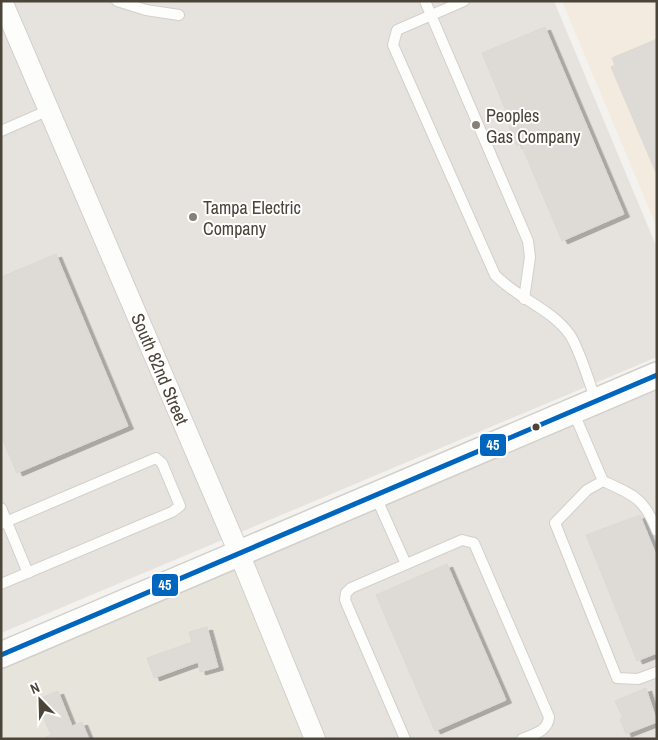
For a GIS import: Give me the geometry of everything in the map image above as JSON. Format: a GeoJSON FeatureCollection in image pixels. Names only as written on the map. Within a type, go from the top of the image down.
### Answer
{"type":"FeatureCollection","features":[{"type":"Feature","properties":{"kind":"street","name":"South 82nd Street"},"geometry":{"type":"LineString","coordinates":[[2,1],[239,553],[315,739]]}},
{"type":"Feature","properties":{"kind":"street"},"geometry":{"type":"LineString","coordinates":[[1,655],[657,376]]}},
{"type":"Feature","properties":{"kind":"lane"},"geometry":{"type":"LineString","coordinates":[[117,1],[146,10],[179,15]]}},
{"type":"Feature","properties":{"kind":"lane"},"geometry":{"type":"LineString","coordinates":[[425,1],[528,241],[530,257],[524,299]]}},
{"type":"Feature","properties":{"kind":"lane"},"geometry":{"type":"LineString","coordinates":[[464,1],[397,30],[393,46],[495,275],[524,299],[553,318],[571,336],[596,401]]}},
{"type":"Feature","properties":{"kind":"lane"},"geometry":{"type":"LineString","coordinates":[[1,131],[49,110]]}},
{"type":"Feature","properties":{"kind":"lane"},"geometry":{"type":"LineString","coordinates":[[573,411],[603,481],[632,495],[648,509],[657,531]]}},
{"type":"Feature","properties":{"kind":"lane"},"geometry":{"type":"LineString","coordinates":[[1,584],[172,512],[180,506],[162,463],[156,458],[4,522]]}},
{"type":"Feature","properties":{"kind":"lane"},"geometry":{"type":"LineString","coordinates":[[603,481],[587,490],[555,523],[617,678],[638,679],[657,672]]}},
{"type":"Feature","properties":{"kind":"lane"},"geometry":{"type":"LineString","coordinates":[[375,496],[406,564]]}},
{"type":"Feature","properties":{"kind":"lane"},"geometry":{"type":"LineString","coordinates":[[1,508],[4,522],[28,573]]}},
{"type":"Feature","properties":{"kind":"lane"},"geometry":{"type":"LineString","coordinates":[[405,739],[345,600],[346,593],[351,588],[462,540],[474,544],[549,716],[549,723],[544,730],[522,739]]}},
{"type":"Feature","properties":{"kind":"shaded area","name":"Tampa Electric Company"},"geometry":{"type":"Polygon","coordinates":[[[1,1],[554,1],[657,248],[657,357],[1,633],[1,1]]]}},
{"type":"Feature","properties":{"kind":"shaded area"},"geometry":{"type":"Polygon","coordinates":[[[562,1],[657,1],[657,228],[562,1]]]}},
{"type":"Feature","properties":{"kind":"shaded area"},"geometry":{"type":"Polygon","coordinates":[[[657,386],[657,739],[324,739],[251,559],[657,386]]]}},
{"type":"Feature","properties":{"kind":"shaded area"},"geometry":{"type":"Polygon","coordinates":[[[234,566],[305,739],[5,739],[1,733],[1,666],[234,566]]]}},
{"type":"Feature","properties":{"kind":"building"},"geometry":{"type":"Polygon","coordinates":[[[545,27],[624,214],[562,241],[521,144],[517,146],[509,126],[512,125],[482,53],[545,27]]]}},
{"type":"Feature","properties":{"kind":"building"},"geometry":{"type":"Polygon","coordinates":[[[657,39],[657,175],[611,67],[615,65],[612,58],[657,39]]]}},
{"type":"Feature","properties":{"kind":"building"},"geometry":{"type":"Polygon","coordinates":[[[56,254],[128,426],[17,473],[1,436],[1,277],[56,254]]]}},
{"type":"Feature","properties":{"kind":"building"},"geometry":{"type":"Polygon","coordinates":[[[640,515],[657,557],[657,653],[637,661],[586,535],[640,515]]]}},
{"type":"Feature","properties":{"kind":"building"},"geometry":{"type":"Polygon","coordinates":[[[447,564],[506,700],[435,731],[376,595],[447,564]]]}},
{"type":"Feature","properties":{"kind":"building"},"geometry":{"type":"Polygon","coordinates":[[[207,627],[218,667],[200,672],[198,662],[154,678],[147,658],[192,642],[189,632],[207,627]]]}},
{"type":"Feature","properties":{"kind":"building"},"geometry":{"type":"Polygon","coordinates":[[[646,688],[657,722],[626,734],[620,719],[623,718],[615,701],[646,688]]]}},
{"type":"Feature","properties":{"kind":"building"},"geometry":{"type":"Polygon","coordinates":[[[58,691],[72,726],[82,722],[89,739],[42,739],[51,735],[36,700],[58,691]]]}},
{"type":"Feature","properties":{"kind":"transit line","name":"45"},"geometry":{"type":"LineString","coordinates":[[1,655],[657,375]]}},
{"type":"Feature","properties":{"kind":"place","name":"Peoples Gas Company"},"geometry":{"type":"Point","coordinates":[476,125]}},
{"type":"Feature","properties":{"kind":"place","name":"Tampa Electric Company"},"geometry":{"type":"Point","coordinates":[193,217]}}]}
